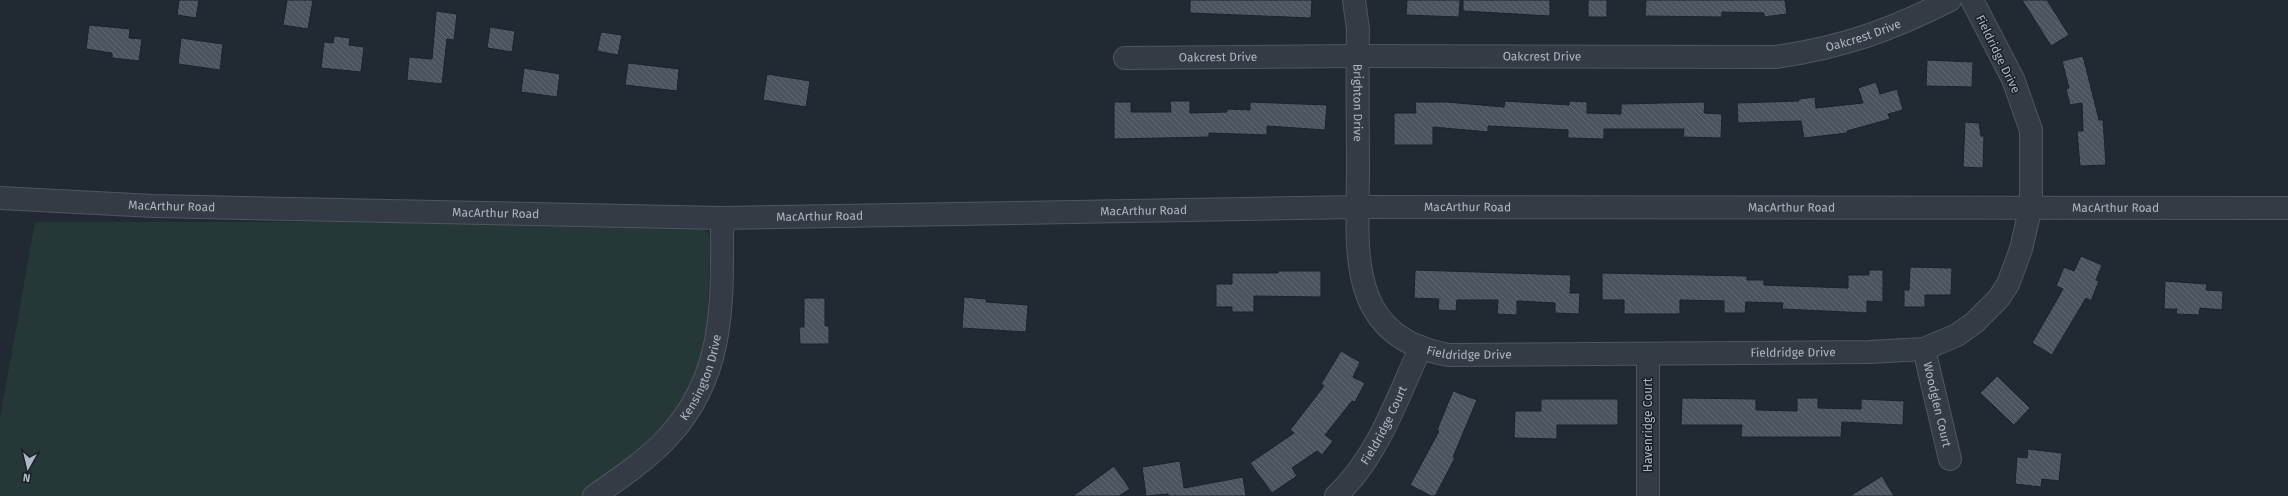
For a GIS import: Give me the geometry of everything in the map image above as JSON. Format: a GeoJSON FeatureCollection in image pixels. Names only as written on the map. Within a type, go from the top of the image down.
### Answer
{"type":"FeatureCollection","features":[{"type":"Feature","properties":{"kind":"street","name":"Brighton Drive"},"geometry":{"type":"LineString","coordinates":[[1354,0],[1358,29],[1358,207]]}},
{"type":"Feature","properties":{"kind":"street","name":"Oakcrest Drive"},"geometry":{"type":"LineString","coordinates":[[1124,58],[1357,56],[1775,57],[1832,48],[1871,36],[1950,0]]}},
{"type":"Feature","properties":{"kind":"street","name":"Fieldridge Drive"},"geometry":{"type":"LineString","coordinates":[[1358,207],[1359,270],[1366,294],[1387,325],[1403,338],[1421,347],[1449,355],[1868,352],[1924,349],[1957,336],[1987,312],[1999,298],[2015,266],[2031,206],[2031,130],[2013,79],[1972,0]]}},
{"type":"Feature","properties":{"kind":"street","name":"MacArthur Road"},"geometry":{"type":"LineString","coordinates":[[0,198],[153,206],[592,214],[722,218],[1358,207],[2031,206],[2288,208]]}},
{"type":"Feature","properties":{"kind":"street","name":"Kensington Drive"},"geometry":{"type":"LineString","coordinates":[[594,496],[639,464],[669,437],[701,391],[708,375],[717,340],[722,218]]}},
{"type":"Feature","properties":{"kind":"street","name":"Fieldridge Court"},"geometry":{"type":"LineString","coordinates":[[1336,496],[1367,460],[1383,434],[1421,347]]}},
{"type":"Feature","properties":{"kind":"street","name":"Woodglen Court"},"geometry":{"type":"LineString","coordinates":[[1924,349],[1950,459]]}},
{"type":"Feature","properties":{"kind":"street","name":"Havenridge Court"},"geometry":{"type":"LineString","coordinates":[[1648,354],[1648,496]]}},
{"type":"Feature","properties":{"kind":"shaded area"},"geometry":{"type":"Polygon","coordinates":[[[35,222],[327,222],[700,227],[709,234],[710,247],[707,341],[688,393],[666,426],[625,465],[583,496],[0,496],[0,418],[35,222]]]}},
{"type":"Feature","properties":{"kind":"building"},"geometry":{"type":"Polygon","coordinates":[[[179,0],[199,0],[196,18],[177,15],[179,0]]]}},
{"type":"Feature","properties":{"kind":"building"},"geometry":{"type":"Polygon","coordinates":[[[287,0],[313,0],[308,29],[283,25],[287,0]]]}},
{"type":"Feature","properties":{"kind":"building"},"geometry":{"type":"Polygon","coordinates":[[[1190,0],[1312,0],[1311,18],[1190,13],[1190,0]]]}},
{"type":"Feature","properties":{"kind":"building"},"geometry":{"type":"Polygon","coordinates":[[[1407,0],[1460,0],[1459,17],[1406,15],[1407,0]]]}},
{"type":"Feature","properties":{"kind":"building"},"geometry":{"type":"Polygon","coordinates":[[[1463,0],[1550,0],[1550,16],[1463,11],[1463,0]]]}},
{"type":"Feature","properties":{"kind":"building"},"geometry":{"type":"Polygon","coordinates":[[[1588,0],[1607,0],[1607,17],[1588,17],[1588,0]]]}},
{"type":"Feature","properties":{"kind":"building"},"geometry":{"type":"Polygon","coordinates":[[[1646,0],[1785,0],[1787,14],[1764,17],[1764,13],[1722,12],[1722,17],[1645,16],[1646,0]]]}},
{"type":"Feature","properties":{"kind":"building"},"geometry":{"type":"Polygon","coordinates":[[[2022,0],[2047,0],[2069,35],[2051,46],[2022,0]]]}},
{"type":"Feature","properties":{"kind":"building"},"geometry":{"type":"Polygon","coordinates":[[[436,11],[457,14],[454,40],[447,39],[442,84],[407,80],[409,57],[432,59],[436,11]]]}},
{"type":"Feature","properties":{"kind":"building"},"geometry":{"type":"Polygon","coordinates":[[[89,25],[130,29],[129,38],[142,39],[139,61],[112,58],[112,53],[86,49],[89,25]]]}},
{"type":"Feature","properties":{"kind":"building"},"geometry":{"type":"Polygon","coordinates":[[[490,27],[515,31],[512,52],[487,48],[490,27]]]}},
{"type":"Feature","properties":{"kind":"building"},"geometry":{"type":"Polygon","coordinates":[[[601,32],[622,35],[618,55],[597,51],[601,32]]]}},
{"type":"Feature","properties":{"kind":"building"},"geometry":{"type":"Polygon","coordinates":[[[334,36],[350,38],[349,45],[364,47],[361,72],[321,68],[324,42],[333,43],[334,36]]]}},
{"type":"Feature","properties":{"kind":"building"},"geometry":{"type":"Polygon","coordinates":[[[181,38],[223,44],[220,70],[178,64],[181,38]]]}},
{"type":"Feature","properties":{"kind":"building"},"geometry":{"type":"Polygon","coordinates":[[[2083,56],[2099,120],[2103,120],[2106,165],[2080,166],[2077,131],[2083,131],[2082,103],[2070,105],[2066,89],[2069,88],[2062,61],[2083,56]]]}},
{"type":"Feature","properties":{"kind":"building"},"geometry":{"type":"Polygon","coordinates":[[[1927,60],[1973,62],[1972,87],[1926,86],[1927,60]]]}},
{"type":"Feature","properties":{"kind":"building"},"geometry":{"type":"Polygon","coordinates":[[[628,63],[679,69],[677,91],[625,85],[628,63]]]}},
{"type":"Feature","properties":{"kind":"building"},"geometry":{"type":"Polygon","coordinates":[[[524,68],[560,74],[557,97],[521,92],[524,68]]]}},
{"type":"Feature","properties":{"kind":"building"},"geometry":{"type":"Polygon","coordinates":[[[767,74],[810,81],[806,107],[763,100],[767,74]]]}},
{"type":"Feature","properties":{"kind":"building"},"geometry":{"type":"Polygon","coordinates":[[[1876,82],[1880,94],[1897,89],[1903,110],[1888,114],[1890,119],[1847,131],[1847,133],[1804,138],[1801,121],[1738,123],[1737,103],[1799,101],[1799,99],[1815,97],[1816,108],[1863,103],[1858,88],[1876,82]]]}},
{"type":"Feature","properties":{"kind":"building"},"geometry":{"type":"Polygon","coordinates":[[[1170,101],[1190,101],[1190,113],[1227,112],[1227,109],[1250,110],[1250,102],[1327,105],[1325,130],[1267,126],[1267,135],[1209,133],[1209,137],[1114,139],[1114,102],[1131,102],[1131,112],[1171,112],[1170,101]]]}},
{"type":"Feature","properties":{"kind":"building"},"geometry":{"type":"Polygon","coordinates":[[[1505,101],[1569,105],[1569,101],[1587,102],[1587,113],[1621,114],[1621,104],[1705,102],[1704,113],[1722,114],[1721,138],[1683,137],[1684,129],[1604,129],[1604,139],[1568,138],[1568,130],[1488,126],[1488,132],[1433,127],[1433,145],[1394,145],[1394,113],[1416,113],[1415,102],[1447,102],[1504,107],[1505,101]]]}},
{"type":"Feature","properties":{"kind":"building"},"geometry":{"type":"Polygon","coordinates":[[[1965,122],[1979,123],[1981,136],[1984,136],[1983,168],[1963,167],[1965,122]]]}},
{"type":"Feature","properties":{"kind":"building"},"geometry":{"type":"Polygon","coordinates":[[[2081,256],[2102,265],[2096,280],[2099,281],[2091,301],[2086,298],[2052,355],[2032,343],[2063,289],[2056,286],[2064,267],[2074,271],[2081,256]]]}},
{"type":"Feature","properties":{"kind":"building"},"geometry":{"type":"Polygon","coordinates":[[[1910,267],[1952,268],[1951,295],[1925,295],[1925,307],[1904,307],[1904,290],[1909,290],[1910,267]]]}},
{"type":"Feature","properties":{"kind":"building"},"geometry":{"type":"Polygon","coordinates":[[[1415,270],[1571,275],[1570,293],[1580,293],[1579,314],[1555,313],[1555,303],[1517,301],[1517,315],[1497,314],[1498,300],[1457,300],[1456,311],[1438,310],[1439,299],[1414,298],[1415,270]]]}},
{"type":"Feature","properties":{"kind":"building"},"geometry":{"type":"Polygon","coordinates":[[[1869,270],[1883,270],[1883,302],[1867,301],[1867,313],[1782,309],[1783,303],[1746,302],[1745,313],[1724,313],[1724,301],[1680,300],[1680,314],[1624,314],[1624,300],[1602,300],[1602,273],[1747,276],[1747,280],[1764,280],[1764,285],[1848,288],[1848,275],[1869,275],[1869,270]]]}},
{"type":"Feature","properties":{"kind":"building"},"geometry":{"type":"Polygon","coordinates":[[[1278,271],[1321,271],[1321,297],[1254,296],[1254,312],[1232,312],[1232,307],[1216,307],[1216,284],[1232,284],[1232,273],[1278,273],[1278,271]]]}},
{"type":"Feature","properties":{"kind":"building"},"geometry":{"type":"Polygon","coordinates":[[[2165,281],[2207,284],[2206,290],[2223,291],[2222,310],[2200,308],[2199,315],[2176,314],[2177,309],[2164,309],[2165,281]]]}},
{"type":"Feature","properties":{"kind":"building"},"geometry":{"type":"Polygon","coordinates":[[[964,297],[986,299],[986,302],[1028,305],[1026,332],[962,328],[964,297]]]}},
{"type":"Feature","properties":{"kind":"building"},"geometry":{"type":"Polygon","coordinates":[[[804,298],[825,298],[825,326],[829,326],[829,344],[800,344],[799,327],[804,327],[804,298]]]}},
{"type":"Feature","properties":{"kind":"building"},"geometry":{"type":"Polygon","coordinates":[[[1341,351],[1360,362],[1353,377],[1365,383],[1355,402],[1352,401],[1325,435],[1333,441],[1322,455],[1317,451],[1292,468],[1297,476],[1272,493],[1250,463],[1294,433],[1290,430],[1324,386],[1321,384],[1341,351]]]}},
{"type":"Feature","properties":{"kind":"building"},"geometry":{"type":"Polygon","coordinates":[[[1997,376],[2030,408],[2014,425],[1980,393],[1997,376]]]}},
{"type":"Feature","properties":{"kind":"building"},"geometry":{"type":"Polygon","coordinates":[[[1453,391],[1477,400],[1453,457],[1455,458],[1435,496],[1431,496],[1410,485],[1439,431],[1437,430],[1453,391]]]}},
{"type":"Feature","properties":{"kind":"building"},"geometry":{"type":"Polygon","coordinates":[[[1682,398],[1756,399],[1756,410],[1797,411],[1797,398],[1818,398],[1818,408],[1861,409],[1861,399],[1904,401],[1903,425],[1842,422],[1841,437],[1741,437],[1742,425],[1681,425],[1682,398]]]}},
{"type":"Feature","properties":{"kind":"building"},"geometry":{"type":"Polygon","coordinates":[[[1541,399],[1618,399],[1618,425],[1557,425],[1557,439],[1514,438],[1515,411],[1541,411],[1541,399]]]}},
{"type":"Feature","properties":{"kind":"building"},"geometry":{"type":"Polygon","coordinates":[[[2028,449],[2062,453],[2059,481],[2042,479],[2041,487],[2015,484],[2017,457],[2027,458],[2028,449]]]}},
{"type":"Feature","properties":{"kind":"building"},"geometry":{"type":"Polygon","coordinates":[[[1180,461],[1184,488],[1243,477],[1246,496],[1168,496],[1168,494],[1146,496],[1142,467],[1180,461]]]}},
{"type":"Feature","properties":{"kind":"building"},"geometry":{"type":"Polygon","coordinates":[[[1114,466],[1130,489],[1119,496],[1073,496],[1114,466]]]}},
{"type":"Feature","properties":{"kind":"building"},"geometry":{"type":"Polygon","coordinates":[[[1882,476],[1894,496],[1850,496],[1882,476]]]}}]}
